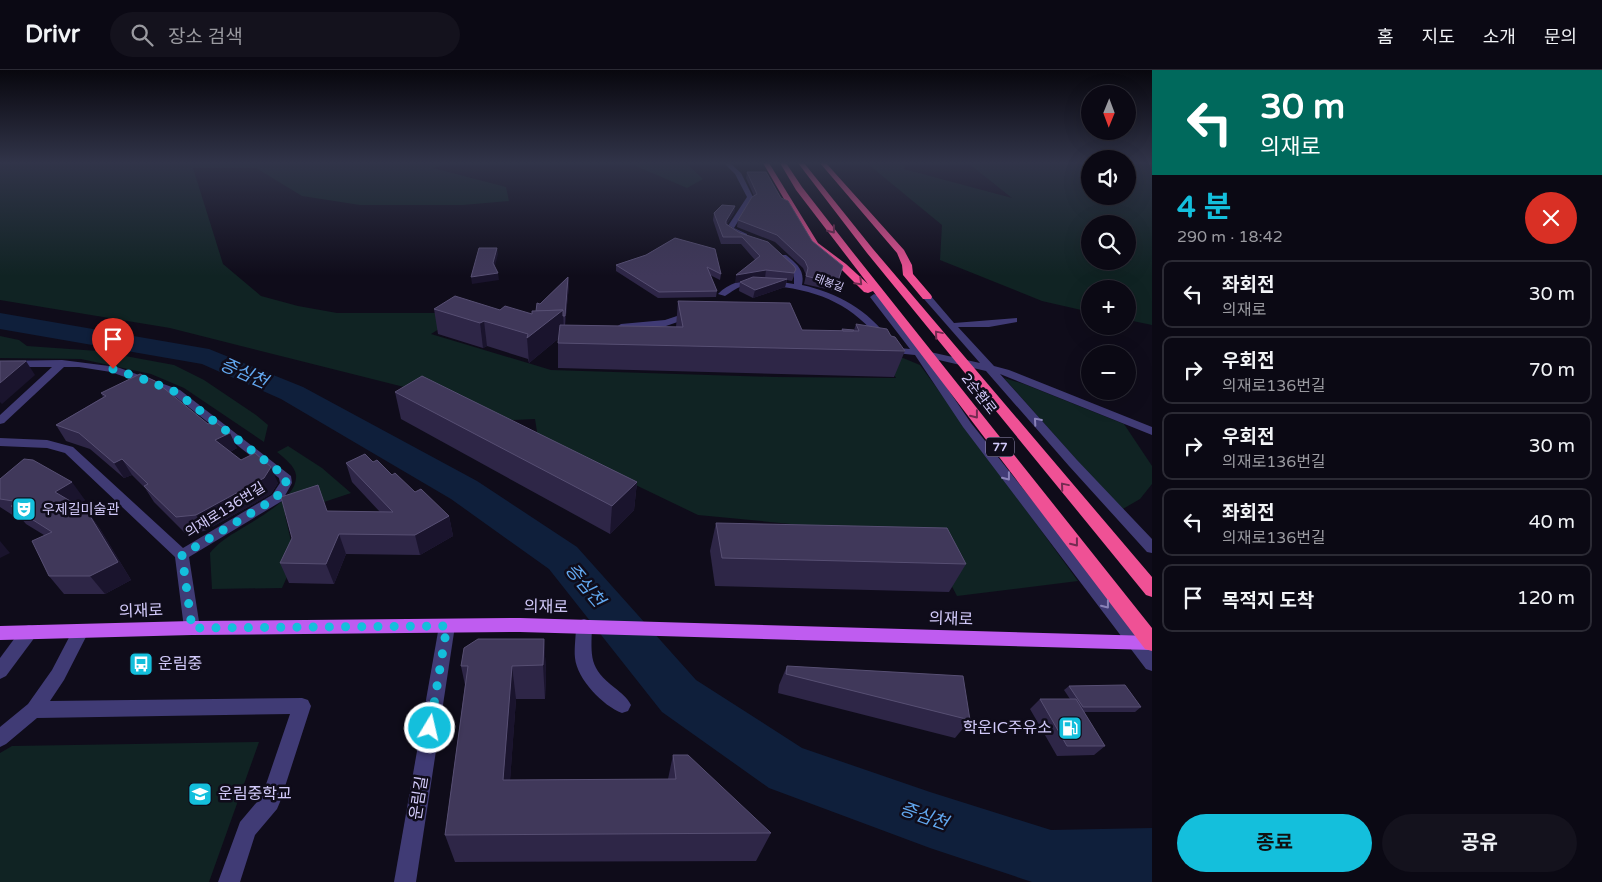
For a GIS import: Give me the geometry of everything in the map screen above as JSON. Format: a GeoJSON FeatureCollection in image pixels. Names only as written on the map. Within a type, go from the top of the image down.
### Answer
{"type":"FeatureCollection","features":[{"type":"Feature","properties":{"kind":"highway"},"geometry":{"type":"LineString","coordinates":[[789,201],[815,245],[844,266],[874,297]]}},
{"type":"Feature","properties":{"kind":"highway","name":"2순환로"},"geometry":{"type":"LineString","coordinates":[[809,201],[1147,643]]}},
{"type":"Feature","properties":{"kind":"highway","name":"2순환로"},"geometry":{"type":"LineString","coordinates":[[831,201],[870,251],[1152,590]]}},
{"type":"Feature","properties":{"kind":"highway"},"geometry":{"type":"LineString","coordinates":[[856,201],[901,252],[907,265],[908,275],[927,297]]}},
{"type":"Feature","properties":{"kind":"main road","name":"의재로"},"geometry":{"type":"LineString","coordinates":[[0,633],[192,628],[584,626],[1147,643]]}},
{"type":"Feature","properties":{"kind":"street"},"geometry":{"type":"LineString","coordinates":[[748,201],[745,207],[732,221],[730,229],[749,238]]}},
{"type":"Feature","properties":{"kind":"street","name":"태봉길"},"geometry":{"type":"LineString","coordinates":[[776,252],[798,271],[800,276],[798,286],[832,296],[858,311],[876,329],[892,350]]}},
{"type":"Feature","properties":{"kind":"street"},"geometry":{"type":"LineString","coordinates":[[722,294],[740,284],[750,282],[798,286]]}},
{"type":"Feature","properties":{"kind":"street"},"geometry":{"type":"LineString","coordinates":[[874,297],[918,352],[967,425],[1147,643],[1152,664]]}},
{"type":"Feature","properties":{"kind":"street"},"geometry":{"type":"LineString","coordinates":[[927,297],[997,371]]}},
{"type":"Feature","properties":{"kind":"street"},"geometry":{"type":"LineString","coordinates":[[610,328],[666,323],[701,310]]}},
{"type":"Feature","properties":{"kind":"street"},"geometry":{"type":"LineString","coordinates":[[947,312],[1073,463],[1152,548]]}},
{"type":"Feature","properties":{"kind":"street"},"geometry":{"type":"LineString","coordinates":[[958,324],[989,324],[1014,320]]}},
{"type":"Feature","properties":{"kind":"street"},"geometry":{"type":"LineString","coordinates":[[878,349],[918,352],[1019,377],[1152,431]]}},
{"type":"Feature","properties":{"kind":"street"},"geometry":{"type":"LineString","coordinates":[[0,421],[62,363]]}},
{"type":"Feature","properties":{"kind":"street","name":"의재로136번길"},"geometry":{"type":"LineString","coordinates":[[0,364],[62,363],[113,369],[146,380],[176,392],[285,476],[286,483],[276,498],[182,555]]}},
{"type":"Feature","properties":{"kind":"street","name":"의재로136번길"},"geometry":{"type":"LineString","coordinates":[[0,442],[47,444],[69,450],[182,555],[192,628]]}},
{"type":"Feature","properties":{"kind":"street","name":"운림길"},"geometry":{"type":"LineString","coordinates":[[405,882],[447,626]]}},
{"type":"Feature","properties":{"kind":"street"},"geometry":{"type":"LineString","coordinates":[[584,626],[583,659],[595,683],[622,705]]}},
{"type":"Feature","properties":{"kind":"street"},"geometry":{"type":"LineString","coordinates":[[0,738],[34,710],[58,675],[81,631]]}},
{"type":"Feature","properties":{"kind":"street"},"geometry":{"type":"LineString","coordinates":[[0,671],[29,632]]}},
{"type":"Feature","properties":{"kind":"street"},"geometry":{"type":"LineString","coordinates":[[34,710],[302,706],[270,802],[247,829],[229,882]]}},
{"type":"Feature","properties":{"kind":"green space"},"geometry":{"type":"Polygon","coordinates":[[[0,201],[203,201],[223,264],[261,296],[298,306],[337,313],[464,313],[431,334],[551,370],[774,377],[896,378],[883,357],[903,358],[920,365],[1078,581],[957,596],[926,537],[698,515],[538,438],[535,419],[513,420],[494,417],[485,407],[474,409],[424,392],[170,328],[0,300],[0,201]]]}},
{"type":"Feature","properties":{"kind":"green space"},"geometry":{"type":"Polygon","coordinates":[[[334,201],[509,201],[463,205],[360,205],[334,201]]]}},
{"type":"Feature","properties":{"kind":"green space"},"geometry":{"type":"Polygon","coordinates":[[[913,201],[1081,201],[1081,205],[1136,205],[1136,201],[1152,201],[1152,325],[1136,322],[1136,280],[1081,280],[1081,310],[1042,301],[940,260],[942,225],[913,201]]]}},
{"type":"Feature","properties":{"kind":"green space"},"geometry":{"type":"Polygon","coordinates":[[[0,336],[19,340],[27,346],[98,351],[174,365],[204,380],[268,425],[264,442],[184,388],[151,374],[81,359],[0,358],[0,336]]]}},
{"type":"Feature","properties":{"kind":"green space"},"geometry":{"type":"Polygon","coordinates":[[[1004,378],[1024,384],[1124,424],[1152,466],[1152,484],[1140,499],[1121,510],[1004,378]]]}},
{"type":"Feature","properties":{"kind":"green space"},"geometry":{"type":"Polygon","coordinates":[[[288,446],[322,468],[351,493],[285,515],[295,559],[282,588],[212,589],[210,553],[218,544],[278,504],[288,495],[294,485],[296,475],[294,468],[277,452],[288,446]]]}},
{"type":"Feature","properties":{"kind":"green space"},"geometry":{"type":"Polygon","coordinates":[[[259,742],[209,882],[0,882],[0,753],[12,746],[259,742]]]}},
{"type":"Feature","properties":{"kind":"building"},"geometry":{"type":"Polygon","coordinates":[[[750,201],[788,201],[812,241],[843,266],[837,284],[806,276],[808,268],[805,261],[777,235],[738,220],[750,201]]]}},
{"type":"Feature","properties":{"kind":"building"},"geometry":{"type":"Polygon","coordinates":[[[722,205],[735,206],[726,224],[740,233],[768,242],[794,266],[796,269],[794,273],[766,270],[736,275],[760,256],[742,237],[723,237],[714,213],[722,205]]]}},
{"type":"Feature","properties":{"kind":"building"},"geometry":{"type":"Polygon","coordinates":[[[675,238],[715,249],[721,274],[707,267],[717,291],[659,292],[616,265],[646,255],[675,238]]]}},
{"type":"Feature","properties":{"kind":"building"},"geometry":{"type":"Polygon","coordinates":[[[479,248],[497,248],[493,263],[498,273],[471,277],[479,248]]]}},
{"type":"Feature","properties":{"kind":"building"},"geometry":{"type":"Polygon","coordinates":[[[568,277],[565,316],[563,316],[563,310],[536,311],[537,303],[540,304],[568,277]]]}},
{"type":"Feature","properties":{"kind":"building"},"geometry":{"type":"Polygon","coordinates":[[[753,277],[787,279],[755,290],[740,282],[753,277]]]}},
{"type":"Feature","properties":{"kind":"building"},"geometry":{"type":"Polygon","coordinates":[[[455,296],[500,310],[505,306],[532,314],[532,311],[563,310],[527,338],[528,334],[484,321],[480,323],[434,309],[455,296]]]}},
{"type":"Feature","properties":{"kind":"building"},"geometry":{"type":"Polygon","coordinates":[[[678,301],[790,303],[802,330],[859,331],[856,324],[887,329],[905,351],[558,343],[560,325],[683,327],[678,301]]]}},
{"type":"Feature","properties":{"kind":"building"},"geometry":{"type":"Polygon","coordinates":[[[842,329],[854,330],[843,331],[842,329]]]}},
{"type":"Feature","properties":{"kind":"building"},"geometry":{"type":"Polygon","coordinates":[[[0,361],[26,361],[0,383],[0,361]]]}},
{"type":"Feature","properties":{"kind":"building"},"geometry":{"type":"Polygon","coordinates":[[[140,374],[155,381],[208,424],[214,421],[230,433],[215,440],[241,460],[255,453],[271,467],[264,478],[196,515],[176,517],[144,486],[148,484],[122,459],[114,463],[79,433],[56,425],[106,396],[101,393],[140,374]]]}},
{"type":"Feature","properties":{"kind":"building"},"geometry":{"type":"Polygon","coordinates":[[[422,376],[637,482],[612,506],[395,392],[422,376]]]}},
{"type":"Feature","properties":{"kind":"building"},"geometry":{"type":"Polygon","coordinates":[[[365,454],[373,462],[377,460],[392,475],[395,473],[415,492],[421,489],[449,516],[415,535],[339,534],[326,564],[280,563],[292,538],[281,497],[318,485],[327,511],[393,512],[346,463],[365,454]]]}},
{"type":"Feature","properties":{"kind":"building"},"geometry":{"type":"Polygon","coordinates":[[[24,459],[33,460],[72,482],[55,492],[87,511],[118,562],[90,576],[49,576],[32,541],[52,532],[11,506],[20,502],[0,499],[0,479],[24,459]]]}},
{"type":"Feature","properties":{"kind":"building"},"geometry":{"type":"Polygon","coordinates":[[[716,523],[947,528],[966,564],[722,558],[716,523]]]}},
{"type":"Feature","properties":{"kind":"building"},"geometry":{"type":"Polygon","coordinates":[[[478,639],[544,639],[543,665],[512,666],[503,780],[676,779],[673,755],[688,755],[771,833],[445,835],[468,666],[461,666],[464,648],[478,639]]]}},
{"type":"Feature","properties":{"kind":"building"},"geometry":{"type":"Polygon","coordinates":[[[787,666],[963,676],[970,720],[786,674],[787,666]]]}},
{"type":"Feature","properties":{"kind":"building"},"geometry":{"type":"Polygon","coordinates":[[[1125,685],[1141,707],[1083,707],[1069,686],[1125,685]]]}},
{"type":"Feature","properties":{"kind":"building"},"geometry":{"type":"Polygon","coordinates":[[[1040,699],[1076,699],[1105,746],[1067,746],[1040,699]]]}},
{"type":"Feature","properties":{"kind":"waterway","name":"증심천"},"geometry":{"type":"LineString","coordinates":[[0,321],[209,357],[292,393],[464,490],[563,558],[679,696],[788,769],[930,820],[1051,859],[1152,857]]}},
{"type":"Feature","properties":{"kind":"place","name":"우제길미술관"},"geometry":{"type":"Point","coordinates":[24,509]}},
{"type":"Feature","properties":{"kind":"place","name":"운림중"},"geometry":{"type":"Point","coordinates":[141,664]}},
{"type":"Feature","properties":{"kind":"place","name":"학운IC주유소"},"geometry":{"type":"Point","coordinates":[1070,728]}},
{"type":"Feature","properties":{"kind":"place","name":"운림중학교"},"geometry":{"type":"Point","coordinates":[200,794]}},
{"type":"Feature","properties":{"kind":"route"},"geometry":{"type":"LineString","coordinates":[[113,369],[176,392],[285,476],[286,483],[276,498],[182,555],[192,628],[447,626],[430,728]]}}]}
